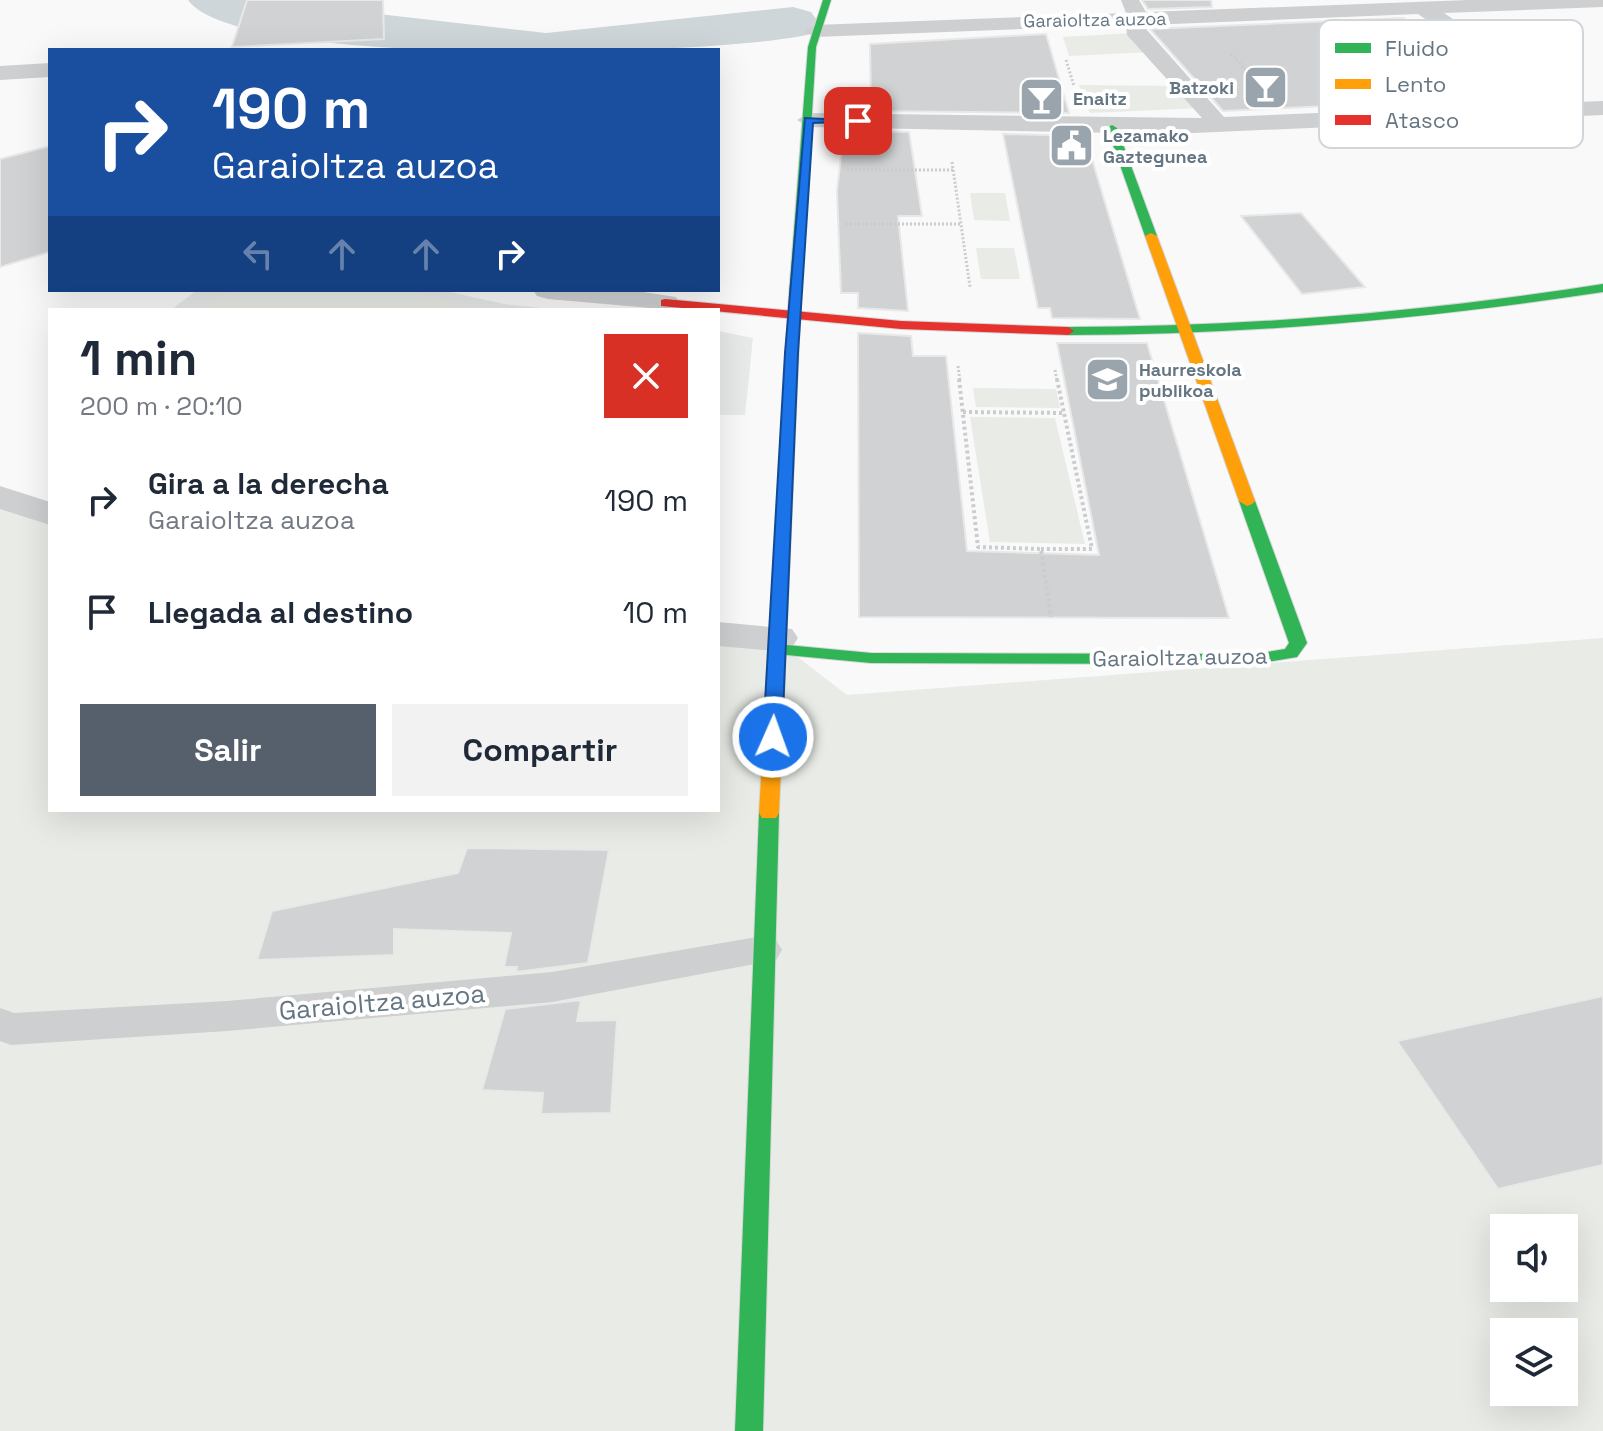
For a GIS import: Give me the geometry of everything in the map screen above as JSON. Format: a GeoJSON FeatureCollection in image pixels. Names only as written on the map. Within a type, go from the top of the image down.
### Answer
{"type":"FeatureCollection","features":[{"type":"Feature","properties":{"kind":"street"},"geometry":{"type":"LineString","coordinates":[[749,1431],[763,950],[794,318],[815,31],[827,0]]}},
{"type":"Feature","properties":{"kind":"street"},"geometry":{"type":"LineString","coordinates":[[1213,116],[1135,30],[1134,9],[1254,4],[1273,0]]}},
{"type":"Feature","properties":{"kind":"street","name":"Garaioltza auzoa"},"geometry":{"type":"LineString","coordinates":[[815,31],[1134,9],[1354,10],[1603,1]]}},
{"type":"Feature","properties":{"kind":"street"},"geometry":{"type":"LineString","coordinates":[[1423,8],[1441,20]]}},
{"type":"Feature","properties":{"kind":"street"},"geometry":{"type":"LineString","coordinates":[[0,73],[48,72]]}},
{"type":"Feature","properties":{"kind":"street"},"geometry":{"type":"LineString","coordinates":[[1583,109],[1603,108]]}},
{"type":"Feature","properties":{"kind":"street"},"geometry":{"type":"LineString","coordinates":[[809,120],[1112,128],[1319,120]]}},
{"type":"Feature","properties":{"kind":"street","name":"Garaioltza auzoa"},"geometry":{"type":"LineString","coordinates":[[720,634],[902,658],[1256,659],[1291,653],[1298,643],[1112,128]]}},
{"type":"Feature","properties":{"kind":"street"},"geometry":{"type":"LineString","coordinates":[[720,309],[794,318],[1003,333],[1186,333],[1315,326],[1487,309],[1601,290]]}},
{"type":"Feature","properties":{"kind":"street"},"geometry":{"type":"LineString","coordinates":[[566,292],[708,308]]}},
{"type":"Feature","properties":{"kind":"street"},"geometry":{"type":"LineString","coordinates":[[0,497],[48,513]]}},
{"type":"Feature","properties":{"kind":"lane","name":"Garaioltza auzoa"},"geometry":{"type":"LineString","coordinates":[[0,1024],[11,1029],[227,1016],[552,987],[763,950]]}},
{"type":"Feature","properties":{"kind":"path"},"geometry":{"type":"LineString","coordinates":[[952,156],[972,298]]}},
{"type":"Feature","properties":{"kind":"path"},"geometry":{"type":"LineString","coordinates":[[845,170],[954,170]]}},
{"type":"Feature","properties":{"kind":"path"},"geometry":{"type":"LineString","coordinates":[[841,224],[961,224]]}},
{"type":"Feature","properties":{"kind":"path"},"geometry":{"type":"LineString","coordinates":[[957,361],[978,547],[1092,549],[1054,362]]}},
{"type":"Feature","properties":{"kind":"path"},"geometry":{"type":"LineString","coordinates":[[963,412],[1064,413]]}},
{"type":"Feature","properties":{"kind":"path"},"geometry":{"type":"LineString","coordinates":[[1041,549],[1053,630]]}},
{"type":"Feature","properties":{"kind":"shaded area"},"geometry":{"type":"Polygon","coordinates":[[[1133,33],[1151,52],[1069,56],[1063,37],[1133,33]]]}},
{"type":"Feature","properties":{"kind":"shaded area"},"geometry":{"type":"Polygon","coordinates":[[[1079,85],[1180,86],[1200,108],[1090,113],[1079,85]]]}},
{"type":"Feature","properties":{"kind":"shaded area"},"geometry":{"type":"Polygon","coordinates":[[[970,193],[1005,193],[1010,221],[974,220],[970,193]]]}},
{"type":"Feature","properties":{"kind":"shaded area"},"geometry":{"type":"Polygon","coordinates":[[[976,248],[1014,248],[1020,279],[981,279],[976,248]]]}},
{"type":"Feature","properties":{"kind":"shaded area"},"geometry":{"type":"Polygon","coordinates":[[[194,292],[450,292],[504,304],[541,308],[174,308],[194,292]]]}},
{"type":"Feature","properties":{"kind":"shaded area"},"geometry":{"type":"Polygon","coordinates":[[[231,292],[416,292],[474,308],[200,308],[231,292]]]}},
{"type":"Feature","properties":{"kind":"shaded area"},"geometry":{"type":"Polygon","coordinates":[[[720,331],[753,338],[745,415],[720,415],[720,331]]]}},
{"type":"Feature","properties":{"kind":"shaded area"},"geometry":{"type":"Polygon","coordinates":[[[973,388],[1056,389],[1060,408],[976,407],[973,388]]]}},
{"type":"Feature","properties":{"kind":"shaded area"},"geometry":{"type":"Polygon","coordinates":[[[970,417],[1055,418],[1085,544],[990,542],[970,417]]]}},
{"type":"Feature","properties":{"kind":"shaded area"},"geometry":{"type":"Polygon","coordinates":[[[0,508],[48,524],[48,812],[720,812],[720,631],[760,628],[847,695],[1603,638],[1603,1431],[0,1431],[0,508]]]}},
{"type":"Feature","properties":{"kind":"building"},"geometry":{"type":"Polygon","coordinates":[[[247,0],[383,0],[384,39],[232,47],[247,0]]]}},
{"type":"Feature","properties":{"kind":"building"},"geometry":{"type":"Polygon","coordinates":[[[1142,0],[1211,0],[1212,7],[1148,9],[1142,0]]]}},
{"type":"Feature","properties":{"kind":"building"},"geometry":{"type":"Polygon","coordinates":[[[1403,18],[1406,20],[1357,20],[1403,18]]]}},
{"type":"Feature","properties":{"kind":"building"},"geometry":{"type":"Polygon","coordinates":[[[1319,22],[1319,106],[1223,111],[1150,29],[1319,22]]]}},
{"type":"Feature","properties":{"kind":"building"},"geometry":{"type":"Polygon","coordinates":[[[1046,34],[1069,113],[871,111],[870,44],[1046,34]]]}},
{"type":"Feature","properties":{"kind":"building"},"geometry":{"type":"Polygon","coordinates":[[[844,131],[909,132],[922,216],[898,216],[908,311],[858,308],[858,293],[841,293],[837,191],[844,131]]]}},
{"type":"Feature","properties":{"kind":"building"},"geometry":{"type":"Polygon","coordinates":[[[1003,134],[1085,136],[1140,319],[1052,318],[1050,308],[1038,308],[1003,134]]]}},
{"type":"Feature","properties":{"kind":"building"},"geometry":{"type":"Polygon","coordinates":[[[48,147],[48,253],[0,267],[0,159],[48,147]]]}},
{"type":"Feature","properties":{"kind":"building"},"geometry":{"type":"Polygon","coordinates":[[[1301,213],[1365,287],[1302,294],[1241,216],[1301,213]]]}},
{"type":"Feature","properties":{"kind":"building"},"geometry":{"type":"Polygon","coordinates":[[[858,333],[911,336],[913,356],[946,356],[967,551],[1099,555],[1057,343],[1147,343],[1229,618],[859,617],[858,333]]]}},
{"type":"Feature","properties":{"kind":"building"},"geometry":{"type":"Polygon","coordinates":[[[467,848],[609,850],[588,963],[516,972],[517,967],[504,967],[511,933],[394,929],[394,955],[257,960],[272,911],[458,873],[467,848]]]}},
{"type":"Feature","properties":{"kind":"building"},"geometry":{"type":"Polygon","coordinates":[[[1603,996],[1603,1165],[1498,1189],[1397,1041],[1603,996]]]}},
{"type":"Feature","properties":{"kind":"building"},"geometry":{"type":"Polygon","coordinates":[[[581,1000],[577,1021],[617,1020],[611,1113],[541,1114],[543,1093],[482,1090],[505,1009],[581,1000]]]}},
{"type":"Feature","properties":{"kind":"waterway"},"geometry":{"type":"LineString","coordinates":[[213,0],[246,14],[299,23],[536,48]]}},
{"type":"Feature","properties":{"kind":"waterway"},"geometry":{"type":"LineString","coordinates":[[556,48],[793,23]]}},
{"type":"Feature","properties":{"kind":"traffic: fast"},"geometry":{"type":"LineString","coordinates":[[795,295],[812,47],[827,0]]}},
{"type":"Feature","properties":{"kind":"traffic: fast"},"geometry":{"type":"LineString","coordinates":[[1112,128],[1151,236]]}},
{"type":"Feature","properties":{"kind":"traffic: fast"},"geometry":{"type":"LineString","coordinates":[[1068,331],[1203,329],[1337,321],[1470,307],[1603,288]]}},
{"type":"Feature","properties":{"kind":"traffic: fast"},"geometry":{"type":"LineString","coordinates":[[776,649],[871,658],[1256,659],[1291,653],[1298,643],[1247,501]]}},
{"type":"Feature","properties":{"kind":"traffic: fast"},"geometry":{"type":"LineString","coordinates":[[749,1431],[769,813]]}},
{"type":"Feature","properties":{"kind":"traffic: slow"},"geometry":{"type":"LineString","coordinates":[[1151,236],[1247,501]]}},
{"type":"Feature","properties":{"kind":"traffic: slow"},"geometry":{"type":"LineString","coordinates":[[769,813],[795,295]]}},
{"type":"Feature","properties":{"kind":"traffic: jam"},"geometry":{"type":"LineString","coordinates":[[665,303],[719,308]]}},
{"type":"Feature","properties":{"kind":"traffic: jam"},"geometry":{"type":"LineString","coordinates":[[720,308],[901,325],[1068,331]]}},
{"type":"Feature","properties":{"kind":"place","name":"Batzoki"},"geometry":{"type":"Point","coordinates":[1265,88]}},
{"type":"Feature","properties":{"kind":"place","name":"Enaitz"},"geometry":{"type":"Point","coordinates":[1042,99]}},
{"type":"Feature","properties":{"kind":"place","name":"Lezamako Gaztegunea"},"geometry":{"type":"Point","coordinates":[1072,146]}},
{"type":"Feature","properties":{"kind":"place","name":"Haurreskola publikoa"},"geometry":{"type":"Point","coordinates":[1108,380]}},
{"type":"Feature","properties":{"kind":"route"},"geometry":{"type":"LineString","coordinates":[[773,737],[791,353],[809,120],[858,121]]}}]}
